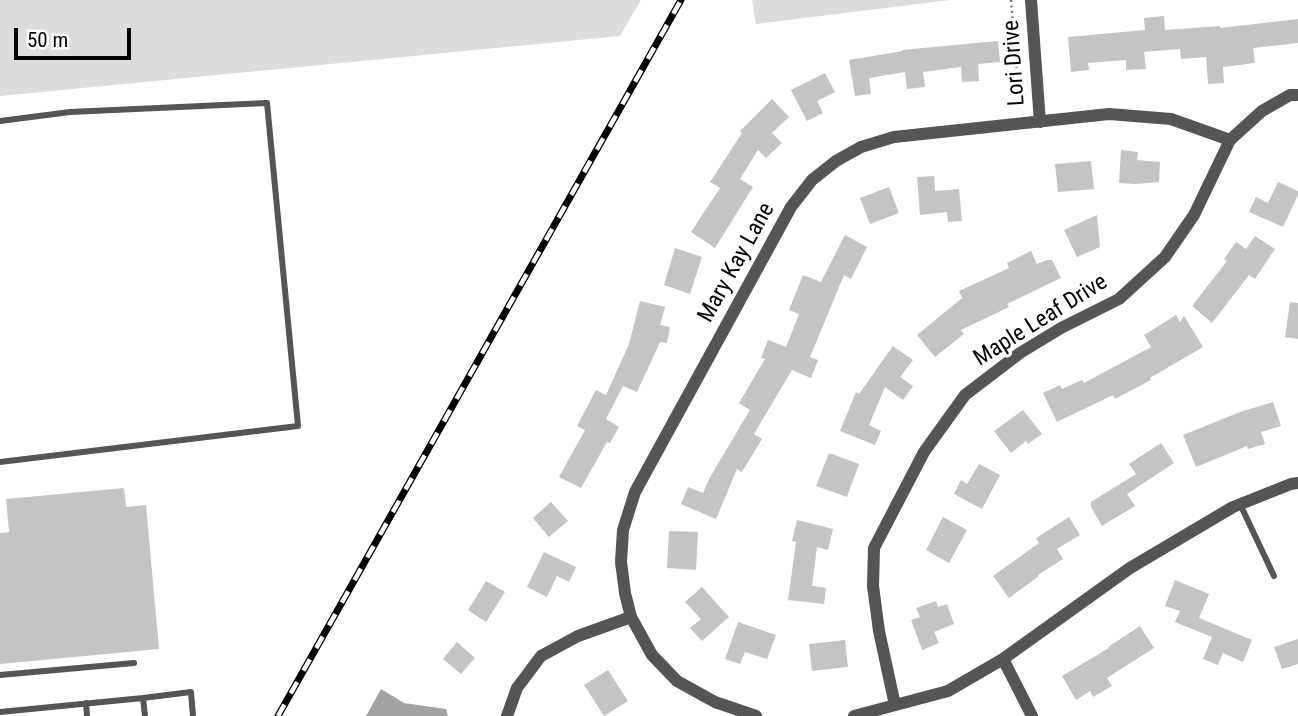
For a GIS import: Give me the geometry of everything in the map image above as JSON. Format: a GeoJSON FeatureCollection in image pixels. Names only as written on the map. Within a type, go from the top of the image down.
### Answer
{"type":"FeatureCollection","features":[{"type":"Feature","properties":{"kind":"street","name":"Lori Drive"},"geometry":{"type":"LineString","coordinates":[[1031,0],[1040,122]]}},
{"type":"Feature","properties":{"kind":"street","name":"Maple Leaf Drive"},"geometry":{"type":"LineString","coordinates":[[895,705],[879,631],[873,586],[874,548],[924,452],[965,395],[1020,353],[1061,328],[1119,299],[1165,257],[1194,215],[1230,140],[1262,111],[1290,95],[1298,94]]}},
{"type":"Feature","properties":{"kind":"street","name":"Mary Kay Lane"},"geometry":{"type":"LineString","coordinates":[[756,716],[715,702],[677,681],[652,654],[631,617],[625,593],[621,562],[623,530],[635,492],[791,207],[812,180],[836,161],[861,147],[894,137],[1110,114],[1171,119],[1230,140]]}},
{"type":"Feature","properties":{"kind":"street"},"geometry":{"type":"LineString","coordinates":[[854,716],[948,691],[1003,659],[1130,568],[1240,504],[1298,483]]}},
{"type":"Feature","properties":{"kind":"street"},"geometry":{"type":"LineString","coordinates":[[507,716],[517,688],[541,656],[578,636],[631,617]]}},
{"type":"Feature","properties":{"kind":"street"},"geometry":{"type":"LineString","coordinates":[[1003,659],[1032,716]]}},
{"type":"Feature","properties":{"kind":"lane"},"geometry":{"type":"LineString","coordinates":[[0,121],[70,112],[267,103],[298,426],[0,461]]}},
{"type":"Feature","properties":{"kind":"lane"},"geometry":{"type":"LineString","coordinates":[[1240,504],[1274,576]]}},
{"type":"Feature","properties":{"kind":"lane"},"geometry":{"type":"LineString","coordinates":[[0,675],[134,663]]}},
{"type":"Feature","properties":{"kind":"lane"},"geometry":{"type":"LineString","coordinates":[[1,713],[191,692],[193,716]]}},
{"type":"Feature","properties":{"kind":"lane"},"geometry":{"type":"LineString","coordinates":[[143,698],[145,716]]}},
{"type":"Feature","properties":{"kind":"lane"},"geometry":{"type":"LineString","coordinates":[[86,704],[87,716]]}},
{"type":"Feature","properties":{"kind":"lane"},"geometry":{"type":"LineString","coordinates":[[47,708],[48,716]]}},
{"type":"Feature","properties":{"kind":"path"},"geometry":{"type":"LineString","coordinates":[[1010,0],[1019,99],[1040,101]]}},
{"type":"Feature","properties":{"kind":"shaded area"},"geometry":{"type":"Polygon","coordinates":[[[0,0],[641,0],[620,36],[0,96],[0,0]]]}},
{"type":"Feature","properties":{"kind":"shaded area"},"geometry":{"type":"Polygon","coordinates":[[[752,0],[950,0],[756,24],[752,0]]]}},
{"type":"Feature","properties":{"kind":"shaded area"},"geometry":{"type":"Polygon","coordinates":[[[381,689],[404,703],[446,709],[448,716],[366,716],[381,689]]]}},
{"type":"Feature","properties":{"kind":"building"},"geometry":{"type":"Polygon","coordinates":[[[1164,16],[1165,30],[1220,28],[1298,19],[1298,43],[1253,48],[1255,63],[1223,67],[1224,83],[1208,84],[1206,57],[1181,59],[1180,49],[1144,52],[1146,69],[1126,70],[1126,60],[1088,63],[1089,70],[1071,72],[1068,37],[1145,30],[1144,18],[1164,16]]]}},
{"type":"Feature","properties":{"kind":"building"},"geometry":{"type":"Polygon","coordinates":[[[998,41],[1000,62],[978,64],[979,81],[962,82],[961,67],[923,72],[925,87],[907,89],[905,72],[869,78],[871,94],[855,96],[849,60],[902,50],[998,41]]]}},
{"type":"Feature","properties":{"kind":"building"},"geometry":{"type":"Polygon","coordinates":[[[825,73],[835,92],[817,101],[823,113],[807,121],[791,90],[825,73]]]}},
{"type":"Feature","properties":{"kind":"building"},"geometry":{"type":"Polygon","coordinates":[[[772,99],[789,117],[772,133],[782,143],[766,158],[758,150],[740,179],[753,187],[715,248],[691,232],[720,188],[710,182],[742,133],[740,131],[772,99]]]}},
{"type":"Feature","properties":{"kind":"building"},"geometry":{"type":"Polygon","coordinates":[[[1121,150],[1138,152],[1137,160],[1160,162],[1159,182],[1119,183],[1121,150]]]}},
{"type":"Feature","properties":{"kind":"building"},"geometry":{"type":"Polygon","coordinates":[[[1091,161],[1094,189],[1058,192],[1055,164],[1091,161]]]}},
{"type":"Feature","properties":{"kind":"building"},"geometry":{"type":"Polygon","coordinates":[[[934,176],[935,191],[959,189],[962,221],[948,222],[947,212],[920,215],[917,177],[934,176]]]}},
{"type":"Feature","properties":{"kind":"building"},"geometry":{"type":"Polygon","coordinates":[[[1278,182],[1298,191],[1283,227],[1249,212],[1256,197],[1268,203],[1278,182]]]}},
{"type":"Feature","properties":{"kind":"building"},"geometry":{"type":"Polygon","coordinates":[[[889,187],[899,213],[870,224],[860,198],[889,187]]]}},
{"type":"Feature","properties":{"kind":"building"},"geometry":{"type":"Polygon","coordinates":[[[1097,215],[1100,247],[1077,257],[1064,230],[1097,215]]]}},
{"type":"Feature","properties":{"kind":"building"},"geometry":{"type":"Polygon","coordinates":[[[845,235],[867,247],[851,279],[844,275],[810,357],[818,360],[811,378],[792,370],[754,434],[762,439],[742,472],[737,469],[716,519],[681,504],[688,487],[703,493],[750,410],[739,403],[765,359],[761,358],[768,340],[786,347],[799,314],[789,310],[803,275],[821,282],[845,235]]]}},
{"type":"Feature","properties":{"kind":"building"},"geometry":{"type":"Polygon","coordinates":[[[1255,236],[1275,249],[1255,279],[1249,275],[1212,323],[1192,306],[1227,261],[1224,259],[1236,242],[1246,249],[1255,236]]]}},
{"type":"Feature","properties":{"kind":"building"},"geometry":{"type":"Polygon","coordinates":[[[675,248],[702,257],[690,294],[664,285],[675,248]]]}},
{"type":"Feature","properties":{"kind":"building"},"geometry":{"type":"Polygon","coordinates":[[[1031,251],[1037,264],[1052,260],[1061,278],[961,330],[964,334],[935,357],[917,335],[962,298],[959,291],[1009,268],[1007,263],[1031,251]]]}},
{"type":"Feature","properties":{"kind":"building"},"geometry":{"type":"Polygon","coordinates":[[[640,301],[665,307],[660,325],[670,327],[667,343],[660,342],[637,392],[623,386],[606,419],[619,427],[610,443],[607,442],[581,488],[559,477],[585,430],[577,426],[596,390],[606,395],[629,344],[640,301]]]}},
{"type":"Feature","properties":{"kind":"building"},"geometry":{"type":"Polygon","coordinates":[[[1290,302],[1298,303],[1298,339],[1285,337],[1290,302]]]}},
{"type":"Feature","properties":{"kind":"building"},"geometry":{"type":"Polygon","coordinates":[[[1176,315],[1180,322],[1184,316],[1203,347],[1115,399],[1113,395],[1057,422],[1043,393],[1060,385],[1062,389],[1082,380],[1084,383],[1151,347],[1144,335],[1176,315]]]}},
{"type":"Feature","properties":{"kind":"building"},"geometry":{"type":"Polygon","coordinates":[[[893,346],[913,360],[900,377],[913,386],[903,400],[885,387],[869,425],[881,431],[875,445],[840,431],[856,392],[859,394],[893,346]]]}},
{"type":"Feature","properties":{"kind":"building"},"geometry":{"type":"Polygon","coordinates":[[[1273,402],[1281,426],[1261,432],[1265,444],[1248,449],[1247,446],[1196,467],[1183,435],[1273,402]]]}},
{"type":"Feature","properties":{"kind":"building"},"geometry":{"type":"Polygon","coordinates":[[[1023,410],[1042,434],[1028,444],[1026,441],[1011,453],[994,431],[1023,410]]]}},
{"type":"Feature","properties":{"kind":"building"},"geometry":{"type":"Polygon","coordinates":[[[1161,443],[1174,463],[1127,494],[1135,506],[1102,526],[1091,502],[1136,474],[1129,464],[1161,443]]]}},
{"type":"Feature","properties":{"kind":"building"},"geometry":{"type":"Polygon","coordinates":[[[829,453],[859,464],[847,497],[816,486],[829,453]]]}},
{"type":"Feature","properties":{"kind":"building"},"geometry":{"type":"Polygon","coordinates":[[[979,464],[1000,475],[982,509],[954,494],[961,480],[967,484],[979,464]]]}},
{"type":"Feature","properties":{"kind":"building"},"geometry":{"type":"Polygon","coordinates":[[[124,488],[126,507],[146,505],[159,649],[0,664],[0,533],[9,532],[6,499],[124,488]]]}},
{"type":"Feature","properties":{"kind":"building"},"geometry":{"type":"Polygon","coordinates":[[[551,502],[568,521],[549,537],[533,518],[551,502]]]}},
{"type":"Feature","properties":{"kind":"building"},"geometry":{"type":"Polygon","coordinates":[[[943,517],[967,530],[949,563],[926,550],[943,517]]]}},
{"type":"Feature","properties":{"kind":"building"},"geometry":{"type":"Polygon","coordinates":[[[1069,517],[1080,535],[1057,549],[1063,559],[1009,598],[993,576],[1039,543],[1036,538],[1069,517]]]}},
{"type":"Feature","properties":{"kind":"building"},"geometry":{"type":"Polygon","coordinates":[[[797,520],[833,529],[828,550],[817,547],[812,586],[826,588],[824,604],[788,600],[796,542],[792,541],[797,520]]]}},
{"type":"Feature","properties":{"kind":"building"},"geometry":{"type":"Polygon","coordinates":[[[669,531],[698,532],[696,570],[667,568],[669,531]]]}},
{"type":"Feature","properties":{"kind":"building"},"geometry":{"type":"Polygon","coordinates":[[[544,552],[576,567],[569,582],[557,576],[547,597],[527,587],[544,552]]]}},
{"type":"Feature","properties":{"kind":"building"},"geometry":{"type":"Polygon","coordinates":[[[1175,580],[1209,594],[1199,618],[1252,640],[1243,662],[1223,653],[1218,665],[1203,659],[1212,637],[1175,622],[1180,611],[1165,606],[1175,580]]]}},
{"type":"Feature","properties":{"kind":"building"},"geometry":{"type":"Polygon","coordinates":[[[486,581],[505,592],[486,622],[468,610],[486,581]]]}},
{"type":"Feature","properties":{"kind":"building"},"geometry":{"type":"Polygon","coordinates":[[[702,587],[729,617],[702,641],[690,628],[701,619],[685,602],[702,587]]]}},
{"type":"Feature","properties":{"kind":"building"},"geometry":{"type":"Polygon","coordinates":[[[936,601],[938,607],[947,604],[954,624],[934,632],[939,643],[922,650],[911,620],[920,617],[916,608],[936,601]]]}},
{"type":"Feature","properties":{"kind":"building"},"geometry":{"type":"Polygon","coordinates":[[[738,622],[776,635],[767,659],[745,652],[740,664],[725,659],[738,622]]]}},
{"type":"Feature","properties":{"kind":"building"},"geometry":{"type":"Polygon","coordinates":[[[1140,626],[1154,648],[1107,678],[1112,686],[1093,697],[1090,691],[1076,700],[1062,676],[1140,626]]]}},
{"type":"Feature","properties":{"kind":"building"},"geometry":{"type":"Polygon","coordinates":[[[1298,639],[1298,664],[1282,669],[1274,647],[1298,639]]]}},
{"type":"Feature","properties":{"kind":"building"},"geometry":{"type":"Polygon","coordinates":[[[845,640],[848,667],[812,671],[809,644],[845,640]]]}},
{"type":"Feature","properties":{"kind":"building"},"geometry":{"type":"Polygon","coordinates":[[[457,642],[475,658],[461,674],[443,659],[457,642]]]}},
{"type":"Feature","properties":{"kind":"building"},"geometry":{"type":"Polygon","coordinates":[[[608,670],[628,701],[604,716],[584,685],[608,670]]]}},
{"type":"Feature","properties":{"kind":"railway"},"geometry":{"type":"LineString","coordinates":[[278,716],[681,0]]}}]}
